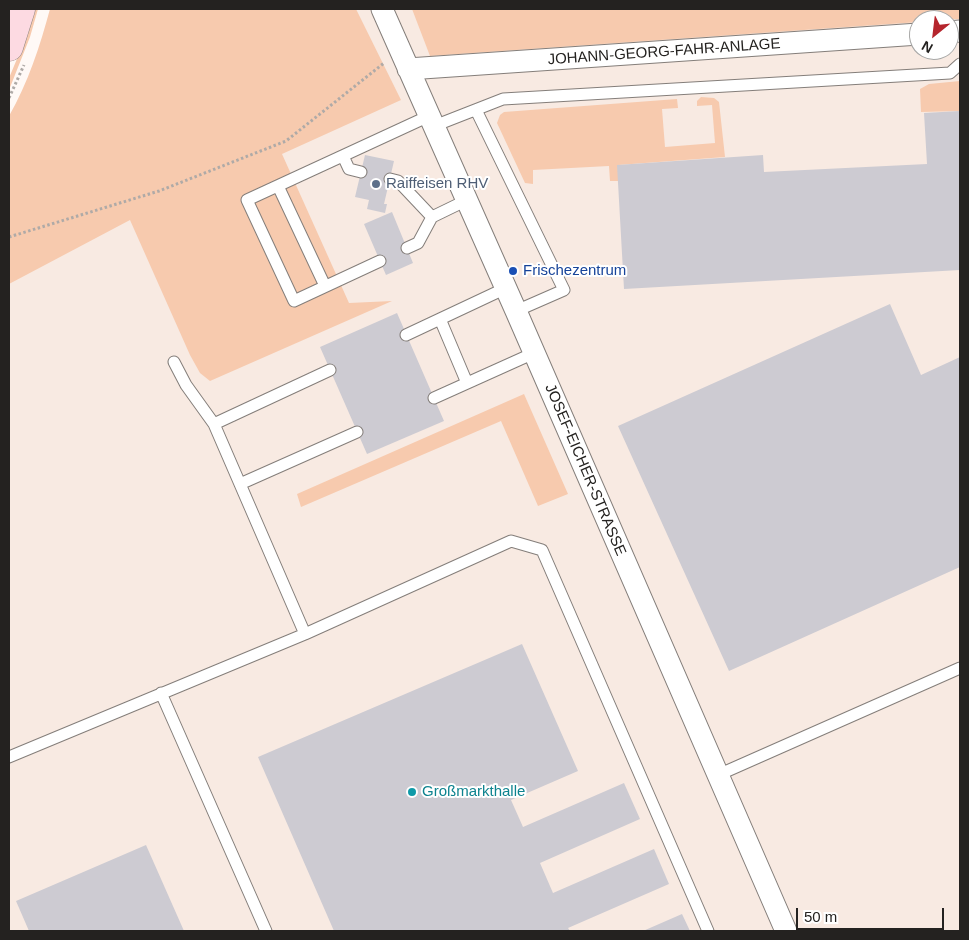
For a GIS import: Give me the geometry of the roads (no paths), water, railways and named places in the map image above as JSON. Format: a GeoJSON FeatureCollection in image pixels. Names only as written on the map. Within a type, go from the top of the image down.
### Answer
{"type":"FeatureCollection","features":[{"type":"Feature","properties":{"kind":"main road"},"geometry":{"type":"LineString","coordinates":[[9,47],[21,9]]}},
{"type":"Feature","properties":{"kind":"street","name":"JOSEF-EICHER-STRASSE"},"geometry":{"type":"LineString","coordinates":[[382,9],[506,288],[786,931]]}},
{"type":"Feature","properties":{"kind":"street","name":"JOHANN-GEORG-FAHR-ANLAGE"},"geometry":{"type":"LineString","coordinates":[[408,69],[909,35]]}},
{"type":"Feature","properties":{"kind":"lane"},"geometry":{"type":"LineString","coordinates":[[380,261],[294,301],[248,200],[343,156],[431,121],[476,110],[503,99],[950,73],[960,64]]}},
{"type":"Feature","properties":{"kind":"lane"},"geometry":{"type":"LineString","coordinates":[[476,110],[564,290],[516,311]]}},
{"type":"Feature","properties":{"kind":"lane"},"geometry":{"type":"LineString","coordinates":[[343,156],[349,169],[361,172]]}},
{"type":"Feature","properties":{"kind":"lane"},"geometry":{"type":"LineString","coordinates":[[390,179],[398,181],[432,218]]}},
{"type":"Feature","properties":{"kind":"lane"},"geometry":{"type":"LineString","coordinates":[[278,186],[325,286]]}},
{"type":"Feature","properties":{"kind":"lane"},"geometry":{"type":"LineString","coordinates":[[407,248],[418,243],[432,218],[467,200]]}},
{"type":"Feature","properties":{"kind":"lane"},"geometry":{"type":"LineString","coordinates":[[406,335],[506,288]]}},
{"type":"Feature","properties":{"kind":"lane"},"geometry":{"type":"LineString","coordinates":[[440,319],[467,383]]}},
{"type":"Feature","properties":{"kind":"lane"},"geometry":{"type":"LineString","coordinates":[[434,398],[534,353]]}},
{"type":"Feature","properties":{"kind":"lane"},"geometry":{"type":"LineString","coordinates":[[174,362],[186,385],[214,424],[305,634]]}},
{"type":"Feature","properties":{"kind":"lane"},"geometry":{"type":"LineString","coordinates":[[214,424],[330,370]]}},
{"type":"Feature","properties":{"kind":"lane"},"geometry":{"type":"LineString","coordinates":[[240,484],[357,432]]}},
{"type":"Feature","properties":{"kind":"lane"},"geometry":{"type":"LineString","coordinates":[[9,757],[305,634],[511,541],[542,550],[708,931]]}},
{"type":"Feature","properties":{"kind":"lane"},"geometry":{"type":"LineString","coordinates":[[718,775],[960,668]]}},
{"type":"Feature","properties":{"kind":"lane"},"geometry":{"type":"LineString","coordinates":[[161,693],[266,931]]}},
{"type":"Feature","properties":{"kind":"place","name":"Raiffeisen RHV"},"geometry":{"type":"Point","coordinates":[376,184]}},
{"type":"Feature","properties":{"kind":"place","name":"Frischezentrum"},"geometry":{"type":"Point","coordinates":[513,271]}},
{"type":"Feature","properties":{"kind":"place","name":"Großmarkthalle"},"geometry":{"type":"Point","coordinates":[412,792]}}]}
